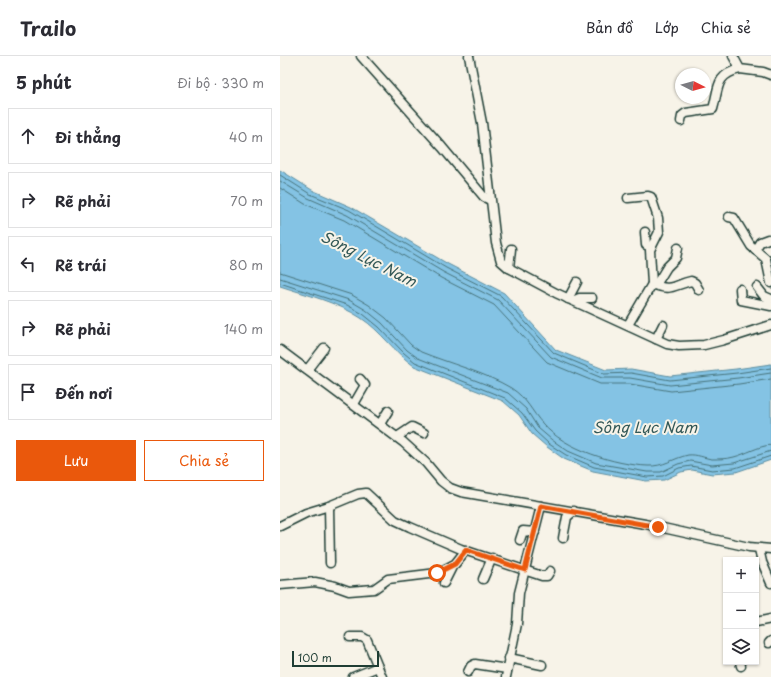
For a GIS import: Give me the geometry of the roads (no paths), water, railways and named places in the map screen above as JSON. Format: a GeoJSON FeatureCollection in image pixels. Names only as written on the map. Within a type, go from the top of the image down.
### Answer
{"type":"FeatureCollection","features":[{"type":"Feature","properties":{"kind":"street"},"geometry":{"type":"LineString","coordinates":[[361,56],[442,147],[484,197],[490,200]]}},
{"type":"Feature","properties":{"kind":"street"},"geometry":{"type":"LineString","coordinates":[[469,56],[482,123],[490,200],[500,258],[509,268],[571,300],[667,344],[679,346],[704,345],[750,327],[771,325]]}},
{"type":"Feature","properties":{"kind":"street"},"geometry":{"type":"LineString","coordinates":[[733,56],[740,69]]}},
{"type":"Feature","properties":{"kind":"street"},"geometry":{"type":"LineString","coordinates":[[681,122],[682,116],[686,113],[713,108],[718,84],[723,77],[732,71],[740,69],[763,72],[771,75]]}},
{"type":"Feature","properties":{"kind":"street"},"geometry":{"type":"LineString","coordinates":[[628,198],[648,196],[653,200],[658,218],[659,232],[651,247],[654,284]]}},
{"type":"Feature","properties":{"kind":"street"},"geometry":{"type":"LineString","coordinates":[[729,217],[734,218],[755,250],[768,255],[771,283]]}},
{"type":"Feature","properties":{"kind":"street"},"geometry":{"type":"LineString","coordinates":[[645,232],[646,244],[651,247]]}},
{"type":"Feature","properties":{"kind":"street"},"geometry":{"type":"LineString","coordinates":[[755,250],[760,242],[768,239]]}},
{"type":"Feature","properties":{"kind":"street"},"geometry":{"type":"LineString","coordinates":[[509,268],[511,248]]}},
{"type":"Feature","properties":{"kind":"street"},"geometry":{"type":"LineString","coordinates":[[628,325],[654,284],[676,258],[678,248]]}},
{"type":"Feature","properties":{"kind":"street"},"geometry":{"type":"LineString","coordinates":[[654,284],[672,288],[691,281],[695,283],[699,290]]}},
{"type":"Feature","properties":{"kind":"street"},"geometry":{"type":"LineString","coordinates":[[571,300],[577,282]]}},
{"type":"Feature","properties":{"kind":"street"},"geometry":{"type":"LineString","coordinates":[[757,287],[764,296],[771,299]]}},
{"type":"Feature","properties":{"kind":"street"},"geometry":{"type":"LineString","coordinates":[[740,289],[741,300],[771,306]]}},
{"type":"Feature","properties":{"kind":"street"},"geometry":{"type":"LineString","coordinates":[[571,300],[579,298],[592,298]]}},
{"type":"Feature","properties":{"kind":"street"},"geometry":{"type":"LineString","coordinates":[[656,339],[663,325]]}},
{"type":"Feature","properties":{"kind":"street"},"geometry":{"type":"LineString","coordinates":[[307,370],[324,348]]}},
{"type":"Feature","properties":{"kind":"street"},"geometry":{"type":"LineString","coordinates":[[280,350],[397,437],[426,463],[441,481],[450,488],[461,492],[645,524],[760,549],[771,549]]}},
{"type":"Feature","properties":{"kind":"street"},"geometry":{"type":"LineString","coordinates":[[315,359],[322,366]]}},
{"type":"Feature","properties":{"kind":"street"},"geometry":{"type":"LineString","coordinates":[[354,404],[365,385],[360,379]]}},
{"type":"Feature","properties":{"kind":"street"},"geometry":{"type":"LineString","coordinates":[[380,424],[388,411]]}},
{"type":"Feature","properties":{"kind":"street"},"geometry":{"type":"LineString","coordinates":[[397,437],[412,427],[424,433]]}},
{"type":"Feature","properties":{"kind":"street"},"geometry":{"type":"LineString","coordinates":[[280,526],[306,513],[329,506],[358,494],[369,493],[395,520],[466,550],[525,570],[544,576],[550,571]]}},
{"type":"Feature","properties":{"kind":"street"},"geometry":{"type":"LineString","coordinates":[[329,506],[330,562]]}},
{"type":"Feature","properties":{"kind":"street"},"geometry":{"type":"LineString","coordinates":[[505,671],[517,624],[519,593],[541,506]]}},
{"type":"Feature","properties":{"kind":"street"},"geometry":{"type":"LineString","coordinates":[[563,538],[567,517],[574,511]]}},
{"type":"Feature","properties":{"kind":"street"},"geometry":{"type":"LineString","coordinates":[[520,540],[523,532],[535,532]]}},
{"type":"Feature","properties":{"kind":"street"},"geometry":{"type":"LineString","coordinates":[[760,549],[762,562],[771,583]]}},
{"type":"Feature","properties":{"kind":"street"},"geometry":{"type":"LineString","coordinates":[[444,583],[453,566],[466,550]]}},
{"type":"Feature","properties":{"kind":"street"},"geometry":{"type":"LineString","coordinates":[[483,579],[492,558]]}},
{"type":"Feature","properties":{"kind":"street"},"geometry":{"type":"LineString","coordinates":[[280,585],[315,582],[334,586],[349,592],[374,589],[388,579],[431,575],[453,566]]}},
{"type":"Feature","properties":{"kind":"street"},"geometry":{"type":"LineString","coordinates":[[759,621],[771,619]]}},
{"type":"Feature","properties":{"kind":"street"},"geometry":{"type":"LineString","coordinates":[[350,638],[365,638],[382,677]]}},
{"type":"Feature","properties":{"kind":"street"},"geometry":{"type":"LineString","coordinates":[[509,658],[542,665]]}},
{"type":"Feature","properties":{"kind":"street"},"geometry":{"type":"LineString","coordinates":[[468,672],[471,666],[475,664],[505,671]]}},
{"type":"Feature","properties":{"kind":"street"},"geometry":{"type":"LineString","coordinates":[[494,664],[503,665],[505,671]]}},
{"type":"Feature","properties":{"kind":"street"},"geometry":{"type":"LineString","coordinates":[[352,677],[378,667]]}},
{"type":"Feature","properties":{"kind":"water","name":"Sông Lục Nam"},"geometry":{"type":"Polygon","coordinates":[[[280,170],[312,190],[351,207],[448,264],[504,293],[556,350],[606,370],[631,369],[670,376],[771,364],[771,460],[736,472],[712,474],[692,470],[681,472],[664,480],[646,481],[593,471],[564,459],[532,434],[519,415],[503,401],[414,366],[368,323],[352,312],[322,299],[280,286],[280,170]]]}}]}
